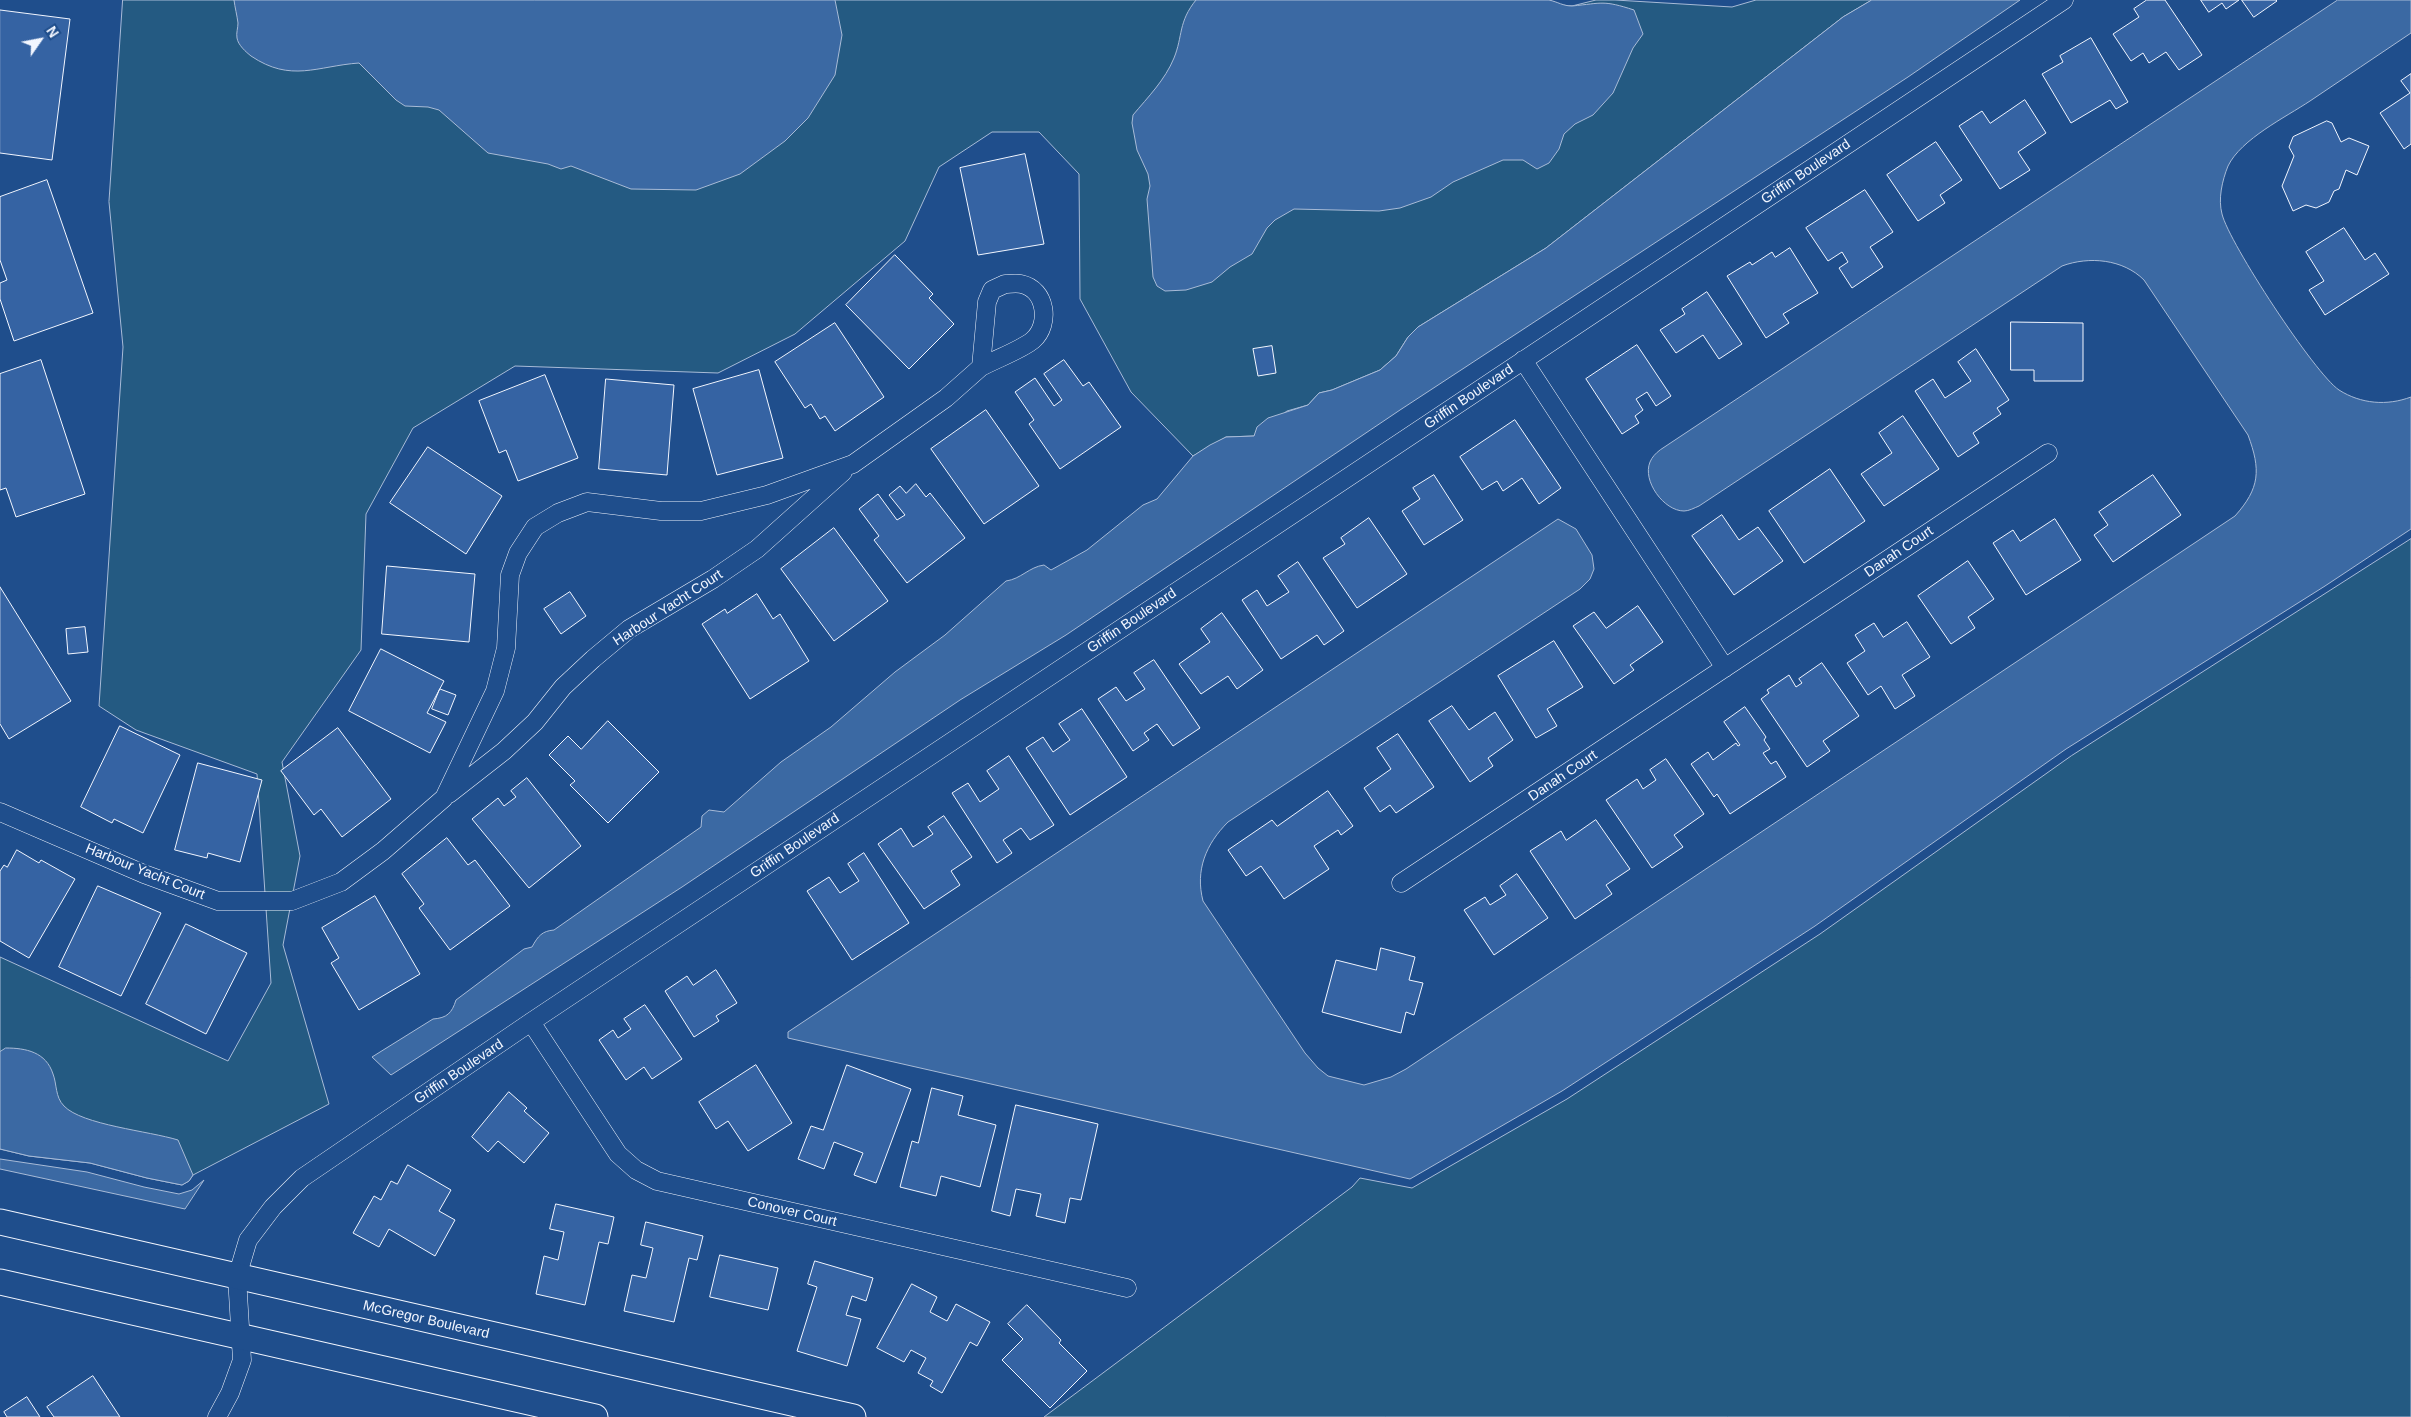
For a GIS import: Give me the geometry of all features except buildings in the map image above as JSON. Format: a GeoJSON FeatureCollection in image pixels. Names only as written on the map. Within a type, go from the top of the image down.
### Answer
{"type":"FeatureCollection","features":[{"type":"Feature","properties":{"kind":"main road","name":"McGregor Boulevard"},"geometry":{"type":"LineString","coordinates":[[0,1222],[853,1417]]}},
{"type":"Feature","properties":{"kind":"main road"},"geometry":{"type":"LineString","coordinates":[[0,1282],[584,1416]]}},
{"type":"Feature","properties":{"kind":"street","name":"Griffin Boulevard"},"geometry":{"type":"LineString","coordinates":[[217,1417],[230,1393],[242,1360],[237,1276],[248,1240],[273,1207],[302,1178],[531,1022],[2064,0]]}},
{"type":"Feature","properties":{"kind":"street","name":"Harbour Yacht Court"},"geometry":{"type":"LineString","coordinates":[[0,812],[144,874],[218,901],[292,901],[342,882],[383,851],[444,798],[504,751],[535,722],[563,687],[629,629],[713,579],[757,549],[853,464],[946,398],[981,368],[1033,340],[1044,324],[1044,308],[1036,291],[1022,284],[1005,284],[992,290],[987,302],[981,368]]}},
{"type":"Feature","properties":{"kind":"street"},"geometry":{"type":"LineString","coordinates":[[1523,360],[1724,668]]}},
{"type":"Feature","properties":{"kind":"street","name":"Danah Court"},"geometry":{"type":"LineString","coordinates":[[1401,883],[2048,454]]}},
{"type":"Feature","properties":{"kind":"street","name":"Harbour Yacht Court"},"geometry":{"type":"LineString","coordinates":[[444,798],[495,691],[506,648],[510,576],[518,553],[535,527],[558,513],[587,502],[661,511],[701,511],[767,496],[853,464]]}},
{"type":"Feature","properties":{"kind":"street","name":"Conover Court"},"geometry":{"type":"LineString","coordinates":[[531,1022],[618,1154],[636,1170],[657,1181],[1127,1288]]}},
{"type":"Feature","properties":{"kind":"shaded area"},"geometry":{"type":"Polygon","coordinates":[[[123,0],[1549,0],[1561,5],[1572,6],[1596,0],[1615,0],[1732,7],[1756,0],[1872,0],[1843,17],[1546,248],[1418,327],[1408,337],[1396,356],[1380,370],[1332,390],[1319,393],[1308,405],[1287,411],[1254,436],[1226,437],[1193,456],[1131,392],[1080,299],[1079,174],[1039,132],[992,132],[939,167],[905,241],[795,334],[718,373],[515,366],[413,428],[366,514],[361,650],[282,762],[300,856],[283,945],[329,1104],[193,1175],[189,1181],[182,1185],[90,1163],[29,1156],[0,1149],[0,957],[228,1061],[271,983],[257,774],[136,730],[99,706],[123,347],[109,202],[123,0]]]}},
{"type":"Feature","properties":{"kind":"shaded area"},"geometry":{"type":"Polygon","coordinates":[[[234,0],[835,0],[842,35],[835,75],[808,118],[785,141],[740,174],[696,190],[631,189],[571,166],[561,169],[548,164],[488,153],[439,110],[428,107],[405,106],[396,100],[359,63],[304,71],[279,69],[265,64],[251,56],[238,41],[238,23],[234,0]]]}},
{"type":"Feature","properties":{"kind":"shaded area"},"geometry":{"type":"Polygon","coordinates":[[[1196,0],[1549,0],[1569,6],[1597,3],[1616,5],[1634,10],[1643,34],[1633,48],[1613,93],[1593,115],[1575,124],[1564,134],[1559,149],[1549,163],[1537,169],[1523,160],[1503,160],[1453,182],[1431,197],[1400,208],[1379,211],[1294,209],[1275,220],[1267,228],[1252,254],[1230,267],[1212,282],[1186,290],[1165,291],[1157,286],[1153,277],[1147,199],[1150,186],[1148,174],[1137,150],[1132,123],[1133,115],[1166,74],[1177,50],[1186,15],[1196,0]]]}},
{"type":"Feature","properties":{"kind":"shaded area"},"geometry":{"type":"Polygon","coordinates":[[[1872,0],[2020,0],[1908,77],[1400,410],[1066,635],[960,700],[682,887],[391,1075],[372,1057],[433,1019],[448,1014],[456,1000],[524,949],[532,947],[541,935],[554,930],[701,827],[702,816],[709,810],[724,812],[781,762],[831,727],[895,672],[945,635],[1006,581],[1039,566],[1044,565],[1051,570],[1087,550],[1143,505],[1157,499],[1193,456],[1210,445],[1226,437],[1254,436],[1257,427],[1268,418],[1308,405],[1319,393],[1332,390],[1380,370],[1396,356],[1408,337],[1418,327],[1546,248],[1843,17],[1872,0]]]}},
{"type":"Feature","properties":{"kind":"shaded area"},"geometry":{"type":"Polygon","coordinates":[[[2338,0],[2411,0],[2411,33],[2253,138],[2234,156],[2228,166],[2222,184],[2220,202],[2228,229],[2256,278],[2293,335],[2327,379],[2347,395],[2365,401],[2393,402],[2411,397],[2411,529],[2325,586],[2066,749],[1815,926],[1562,1091],[1410,1179],[788,1038],[788,1032],[1558,519],[1576,529],[1592,555],[1594,569],[1590,579],[1580,589],[1228,822],[1208,848],[1204,858],[1200,879],[1203,901],[1305,1053],[1328,1076],[1364,1085],[1391,1077],[1406,1069],[2235,516],[2254,487],[2256,478],[2255,458],[2248,435],[2144,280],[2136,273],[2116,264],[2094,260],[2062,266],[1699,506],[1684,511],[1676,510],[1669,506],[1656,494],[1649,478],[1648,470],[1652,458],[1660,450],[2338,0]]]}},
{"type":"Feature","properties":{"kind":"shaded area"},"geometry":{"type":"Polygon","coordinates":[[[2411,539],[2411,1417],[1044,1417],[1352,1187],[1360,1178],[1412,1188],[1567,1099],[1820,934],[2071,756],[2411,539]]]}},
{"type":"Feature","properties":{"kind":"shaded area"},"geometry":{"type":"Polygon","coordinates":[[[6,1048],[28,1050],[46,1061],[53,1074],[59,1099],[73,1113],[100,1123],[178,1140],[193,1175],[189,1181],[182,1185],[90,1163],[29,1156],[0,1149],[0,1052],[6,1048]]]}},
{"type":"Feature","properties":{"kind":"shaded area"},"geometry":{"type":"Polygon","coordinates":[[[0,1159],[87,1172],[179,1194],[192,1190],[204,1180],[185,1209],[0,1169],[0,1159]]]}}]}
